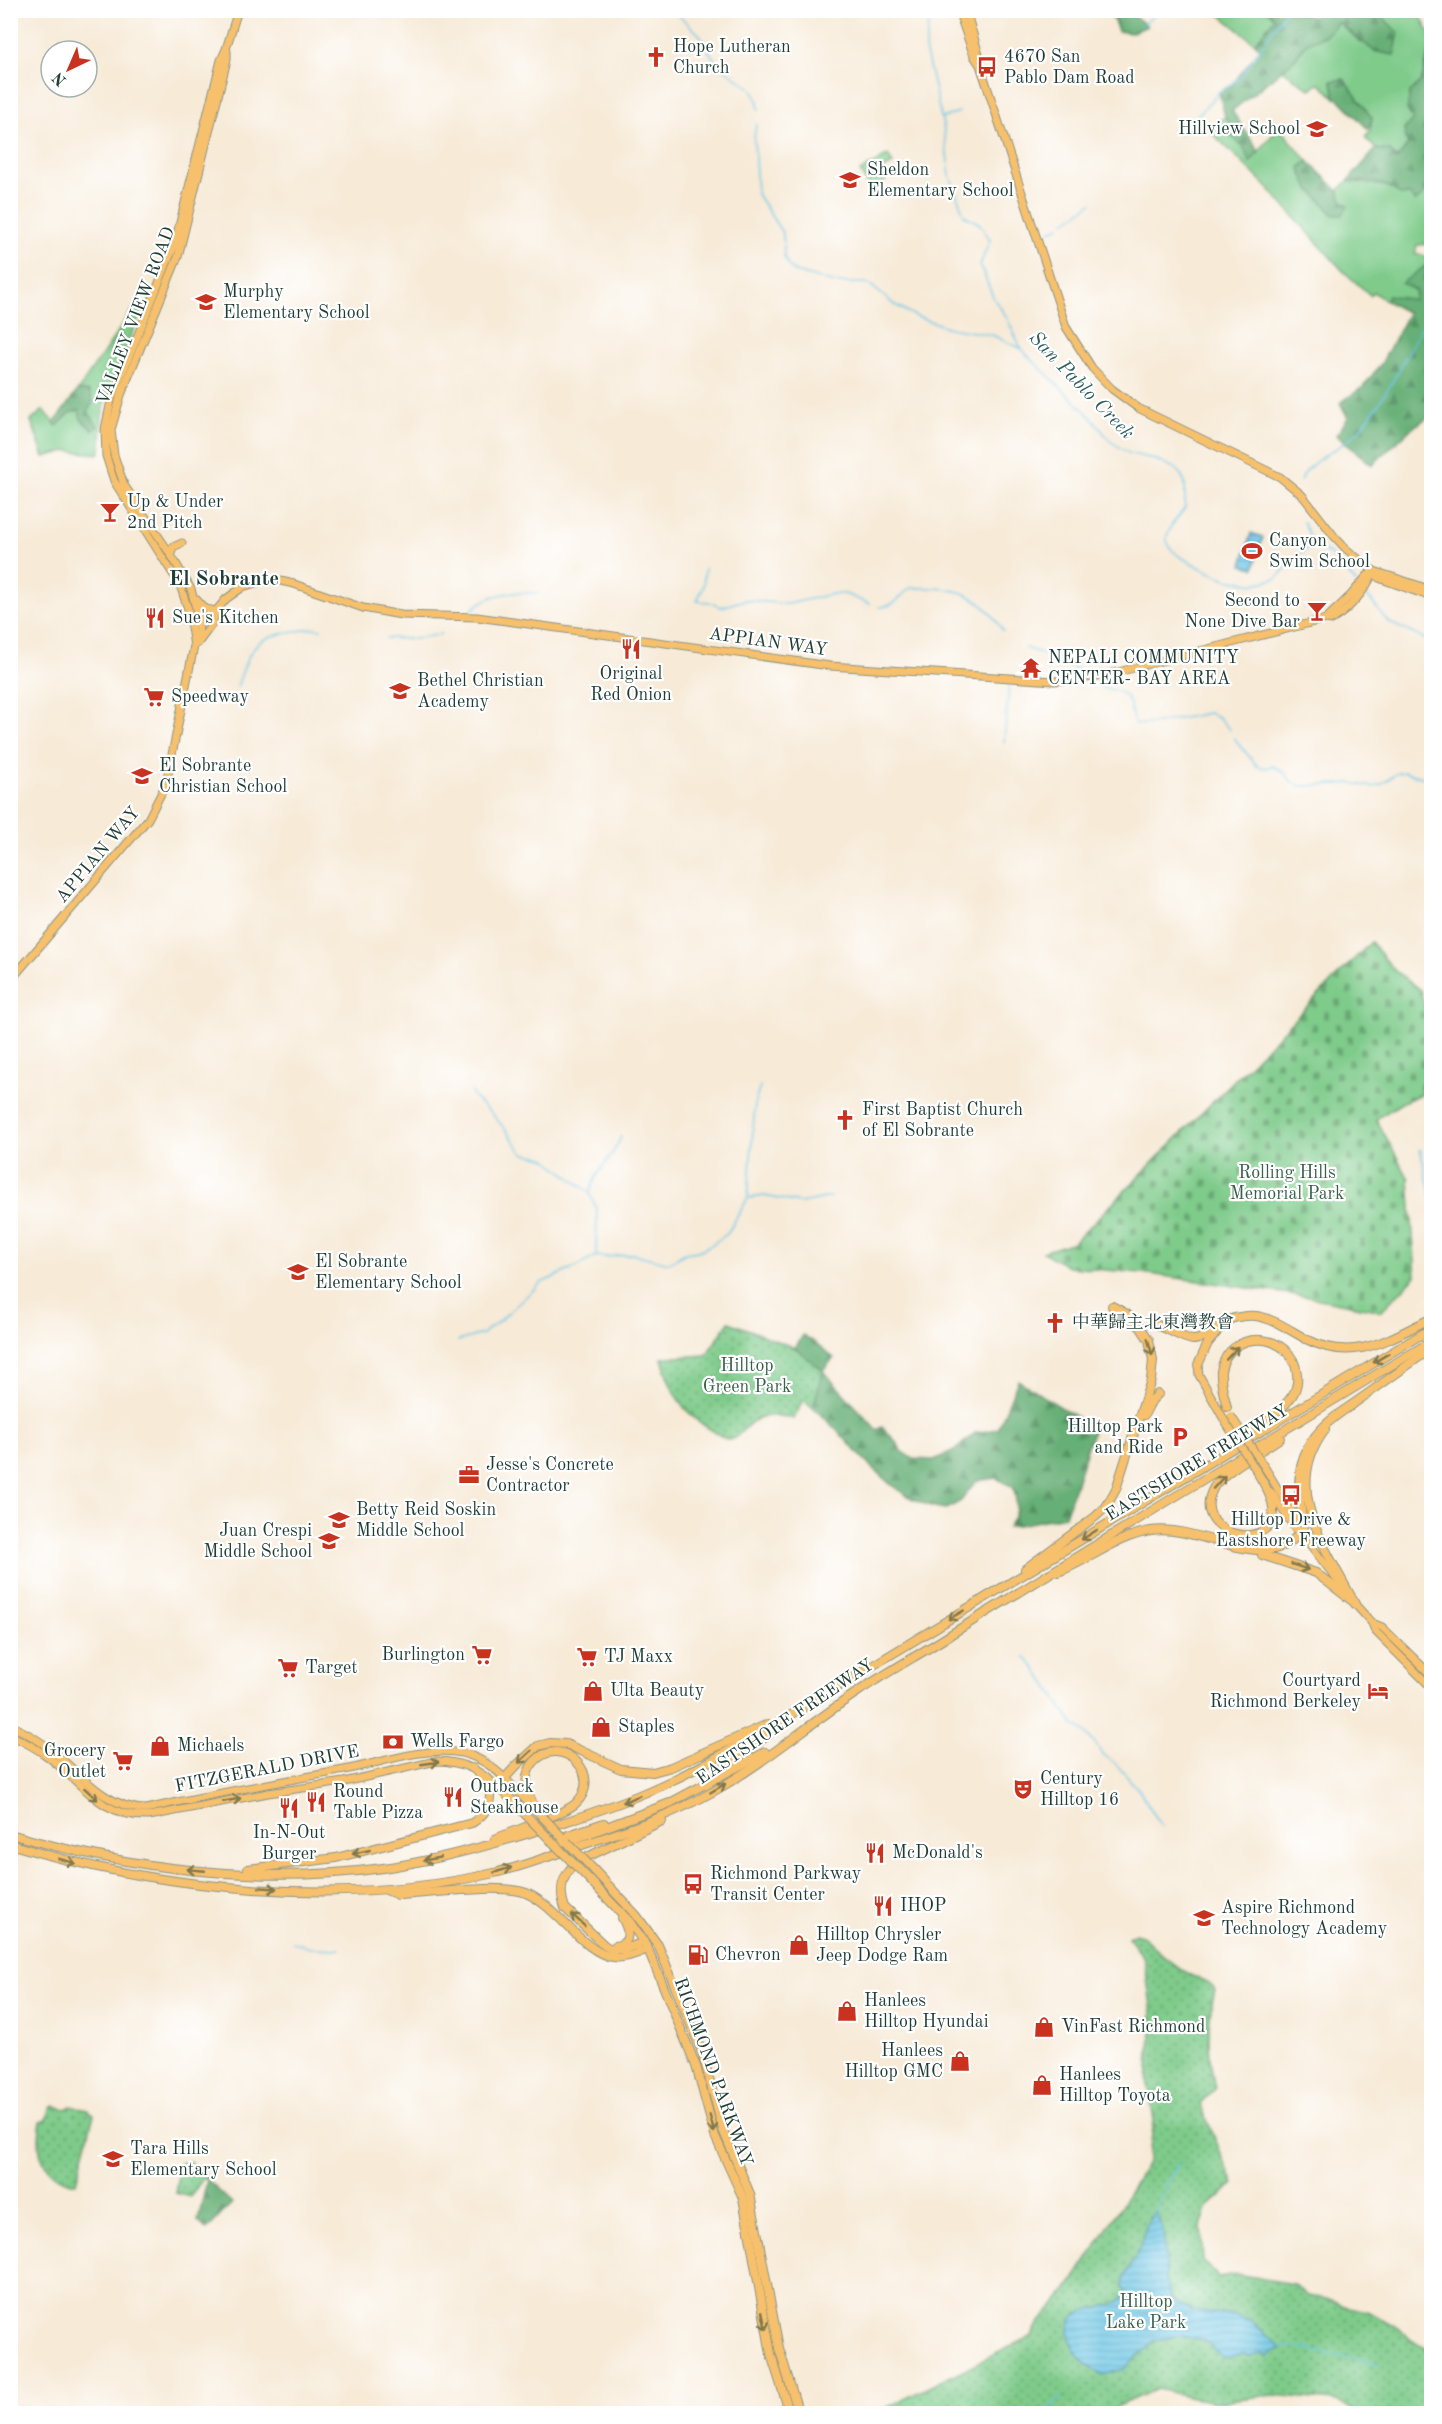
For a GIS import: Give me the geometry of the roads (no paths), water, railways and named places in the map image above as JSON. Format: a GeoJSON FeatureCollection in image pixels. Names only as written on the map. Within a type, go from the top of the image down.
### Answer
{"type":"FeatureCollection","features":[{"type":"Feature","properties":{"kind":"highway"},"geometry":{"type":"LineString","coordinates":[[1006,1585],[1034,1561],[1103,1510],[1116,1489],[1153,1373],[1149,1340],[1137,1323],[1113,1306]]}},
{"type":"Feature","properties":{"kind":"highway"},"geometry":{"type":"LineString","coordinates":[[1198,1365],[1208,1343],[1219,1329],[1228,1322],[1243,1317]]}},
{"type":"Feature","properties":{"kind":"highway"},"geometry":{"type":"LineString","coordinates":[[1155,1324],[1196,1340],[1205,1337],[1227,1320],[1260,1317],[1318,1345],[1347,1350],[1374,1346],[1431,1318]]}},
{"type":"Feature","properties":{"kind":"highway","name":"EASTSHORE FREEWAY"},"geometry":{"type":"LineString","coordinates":[[10,1834],[74,1852],[125,1862],[228,1872],[323,1873],[415,1863],[467,1851],[589,1814],[644,1794],[777,1723],[1431,1328]]}},
{"type":"Feature","properties":{"kind":"highway"},"geometry":{"type":"LineString","coordinates":[[1200,1467],[1283,1406],[1292,1396],[1297,1385],[1297,1372],[1288,1352],[1277,1343],[1264,1340],[1252,1340],[1234,1348],[1225,1359],[1221,1372],[1229,1412]]}},
{"type":"Feature","properties":{"kind":"highway","name":"EASTSHORE FREEWAY"},"geometry":{"type":"LineString","coordinates":[[10,1844],[71,1862],[168,1880],[319,1892],[383,1889],[455,1881],[498,1872],[616,1834],[684,1807],[717,1790],[859,1691],[1431,1341]]}},
{"type":"Feature","properties":{"kind":"highway"},"geometry":{"type":"LineString","coordinates":[[1245,1548],[1273,1551],[1292,1541],[1301,1533],[1304,1527],[1298,1483],[1306,1449],[1324,1424],[1431,1348]]}},
{"type":"Feature","properties":{"kind":"highway"},"geometry":{"type":"LineString","coordinates":[[1132,1442],[1149,1404],[1158,1395]]}},
{"type":"Feature","properties":{"kind":"highway"},"geometry":{"type":"LineString","coordinates":[[1256,1470],[1272,1502],[1271,1518],[1266,1526],[1257,1533],[1240,1536],[1229,1533],[1215,1522],[1210,1510],[1210,1498],[1217,1482],[1336,1398]]}},
{"type":"Feature","properties":{"kind":"highway"},"geometry":{"type":"LineString","coordinates":[[1352,1405],[1319,1438],[1308,1466],[1306,1492],[1315,1527],[1355,1604]]}},
{"type":"Feature","properties":{"kind":"highway"},"geometry":{"type":"LineString","coordinates":[[1044,1577],[1129,1538],[1153,1530],[1185,1532],[1245,1548],[1316,1573],[1355,1604]]}},
{"type":"Feature","properties":{"kind":"highway"},"geometry":{"type":"LineString","coordinates":[[554,1844],[670,1803],[760,1755],[859,1691]]}},
{"type":"Feature","properties":{"kind":"highway"},"geometry":{"type":"LineString","coordinates":[[606,1826],[710,1777],[767,1736],[777,1723]]}},
{"type":"Feature","properties":{"kind":"highway"},"geometry":{"type":"LineString","coordinates":[[505,1793],[506,1778],[531,1751],[550,1743],[566,1744],[621,1770],[653,1772],[670,1767],[762,1725],[777,1723]]}},
{"type":"Feature","properties":{"kind":"highway"},"geometry":{"type":"LineString","coordinates":[[467,1851],[572,1806],[584,1791],[586,1781],[584,1770],[574,1758],[564,1752],[551,1752],[544,1754],[531,1766],[527,1788],[535,1809]]}},
{"type":"Feature","properties":{"kind":"highway"},"geometry":{"type":"LineString","coordinates":[[228,1872],[336,1858],[472,1823],[487,1809],[490,1792],[487,1780],[472,1768]]}},
{"type":"Feature","properties":{"kind":"highway","name":"RICHMOND PARKWAY"},"geometry":{"type":"LineString","coordinates":[[505,1793],[616,1907],[646,1945],[658,1968],[703,2086],[715,2136],[743,2198],[771,2354],[790,2414]]}},
{"type":"Feature","properties":{"kind":"highway"},"geometry":{"type":"LineString","coordinates":[[646,1945],[611,1949],[565,1908],[561,1884],[569,1869],[584,1859],[652,1827],[684,1807]]}},
{"type":"Feature","properties":{"kind":"highway","name":"RICHMOND PARKWAY"},"geometry":{"type":"LineString","coordinates":[[535,1809],[637,1916],[658,1945],[702,2052],[723,2130],[750,2194],[779,2348],[799,2414]]}},
{"type":"Feature","properties":{"kind":"highway"},"geometry":{"type":"LineString","coordinates":[[383,1889],[398,1895],[493,1889],[518,1891],[546,1905],[597,1951],[615,1958],[630,1956],[649,1959],[658,1968]]}},
{"type":"Feature","properties":{"kind":"highway"},"geometry":{"type":"LineString","coordinates":[[600,1941],[618,1946],[627,1939],[625,1924],[616,1907]]}},
{"type":"Feature","properties":{"kind":"highway"},"geometry":{"type":"LineString","coordinates":[[630,1956],[646,1945]]}},
{"type":"Feature","properties":{"kind":"main road","name":"VALLEY VIEW ROAD"},"geometry":{"type":"LineString","coordinates":[[191,626],[180,585],[114,481],[106,456],[105,429],[111,401],[174,246],[220,60],[226,49],[238,10]]}},
{"type":"Feature","properties":{"kind":"main road"},"geometry":{"type":"LineString","coordinates":[[958,10],[974,56],[979,63],[1066,327],[1092,368],[1112,389],[1138,408],[1280,477],[1302,495],[1346,549],[1374,571],[1383,572],[1431,592]]}},
{"type":"Feature","properties":{"kind":"main road"},"geometry":{"type":"LineString","coordinates":[[966,10],[980,55],[979,63]]}},
{"type":"Feature","properties":{"kind":"main road","name":"VALLEY VIEW ROAD"},"geometry":{"type":"LineString","coordinates":[[196,644],[199,624],[194,596],[171,555],[124,485],[114,455],[111,430],[121,395],[178,257],[227,60],[226,49]]}},
{"type":"Feature","properties":{"kind":"main road"},"geometry":{"type":"LineString","coordinates":[[171,555],[173,547],[182,543]]}},
{"type":"Feature","properties":{"kind":"main road","name":"APPIAN WAY"},"geometry":{"type":"LineString","coordinates":[[10,981],[155,809],[171,768],[196,644],[232,594],[243,587],[259,582],[276,580],[294,584],[363,608],[400,615],[477,617],[833,666],[1054,681],[1114,673],[1326,619],[1354,597],[1374,571]]}},
{"type":"Feature","properties":{"kind":"main road"},"geometry":{"type":"LineString","coordinates":[[194,596],[205,609],[215,615]]}},
{"type":"Feature","properties":{"kind":"main road","name":"APPIAN WAY"},"geometry":{"type":"LineString","coordinates":[[196,644],[191,626],[215,615]]}},
{"type":"Feature","properties":{"kind":"main road"},"geometry":{"type":"LineString","coordinates":[[1198,1365],[1199,1375],[1226,1423],[1295,1529],[1301,1533],[1382,1638],[1431,1688]]}},
{"type":"Feature","properties":{"kind":"main road"},"geometry":{"type":"LineString","coordinates":[[1229,1412],[1300,1525],[1301,1533]]}},
{"type":"Feature","properties":{"kind":"main road"},"geometry":{"type":"LineString","coordinates":[[1372,1623],[1382,1627],[1431,1676]]}},
{"type":"Feature","properties":{"kind":"main road","name":"FITZGERALD DRIVE"},"geometry":{"type":"LineString","coordinates":[[10,1725],[48,1747],[112,1801],[138,1809],[437,1752],[462,1753],[495,1769],[535,1809]]}},
{"type":"Feature","properties":{"kind":"main road","name":"FITZGERALD DRIVE"},"geometry":{"type":"LineString","coordinates":[[10,1735],[47,1756],[108,1809],[129,1816],[149,1816],[268,1793],[319,1786],[436,1761],[450,1761],[472,1768],[489,1778],[505,1793]]}},
{"type":"Feature","properties":{"kind":"water","name":"Canyon Swim School"},"geometry":{"type":"Polygon","coordinates":[[[1251,533],[1263,537],[1254,568],[1242,565],[1251,533]]]}},
{"type":"Feature","properties":{"kind":"water"},"geometry":{"type":"Polygon","coordinates":[[[1155,2211],[1163,2230],[1167,2287],[1171,2298],[1194,2311],[1227,2314],[1252,2321],[1280,2346],[1278,2350],[1270,2352],[1267,2357],[1262,2353],[1249,2356],[1243,2354],[1228,2359],[1223,2358],[1203,2340],[1178,2336],[1154,2341],[1124,2369],[1103,2375],[1082,2360],[1072,2345],[1069,2328],[1071,2320],[1078,2314],[1117,2303],[1122,2298],[1126,2292],[1123,2288],[1126,2273],[1137,2254],[1155,2211]]]}},
{"type":"Feature","properties":{"kind":"waterway"},"geometry":{"type":"LineString","coordinates":[[673,10],[699,34],[717,64],[751,88],[757,99],[759,110]]}},
{"type":"Feature","properties":{"kind":"waterway"},"geometry":{"type":"LineString","coordinates":[[1141,26],[1161,10]]}},
{"type":"Feature","properties":{"kind":"waterway"},"geometry":{"type":"LineString","coordinates":[[1180,135],[1217,94],[1236,81],[1286,10]]}},
{"type":"Feature","properties":{"kind":"waterway","name":"San Pablo Creek"},"geometry":{"type":"LineString","coordinates":[[930,12],[925,49],[943,125],[950,176],[964,215],[980,224],[990,240],[980,265],[994,299],[1006,316],[1021,348],[1093,419],[1110,441],[1128,453],[1153,459],[1175,468],[1181,475],[1185,483],[1185,508],[1171,526],[1166,538],[1170,548],[1179,556],[1207,571],[1226,579],[1255,584],[1277,578],[1292,561],[1313,544],[1329,553],[1357,584]]}},
{"type":"Feature","properties":{"kind":"waterway"},"geometry":{"type":"LineString","coordinates":[[943,118],[959,112]]}},
{"type":"Feature","properties":{"kind":"waterway"},"geometry":{"type":"LineString","coordinates":[[756,124],[754,139],[757,194],[783,234],[784,257],[795,272],[835,283],[866,283],[892,303],[915,316],[950,328],[992,335],[1020,348]]}},
{"type":"Feature","properties":{"kind":"waterway"},"geometry":{"type":"LineString","coordinates":[[1065,222],[1092,203]]}},
{"type":"Feature","properties":{"kind":"waterway"},"geometry":{"type":"LineString","coordinates":[[1050,231],[1060,226]]}},
{"type":"Feature","properties":{"kind":"waterway"},"geometry":{"type":"LineString","coordinates":[[1300,481],[1312,465],[1352,437],[1370,416],[1398,371],[1432,307]]}},
{"type":"Feature","properties":{"kind":"waterway"},"geometry":{"type":"LineString","coordinates":[[1303,522],[1313,543]]}},
{"type":"Feature","properties":{"kind":"waterway"},"geometry":{"type":"LineString","coordinates":[[705,568],[703,587],[697,601],[709,602],[721,607],[745,600],[788,604],[832,594],[845,594],[870,604]]}},
{"type":"Feature","properties":{"kind":"waterway"},"geometry":{"type":"LineString","coordinates":[[879,607],[893,604],[910,588],[953,590],[975,599],[985,607],[1003,631]]}},
{"type":"Feature","properties":{"kind":"waterway","name":"San Pablo Creek"},"geometry":{"type":"LineString","coordinates":[[1364,592],[1388,622],[1425,639],[1432,645]]}},
{"type":"Feature","properties":{"kind":"waterway"},"geometry":{"type":"LineString","coordinates":[[472,610],[495,596],[512,593],[539,593]]}},
{"type":"Feature","properties":{"kind":"waterway"},"geometry":{"type":"LineString","coordinates":[[237,687],[248,656],[258,643],[275,635],[321,629]]}},
{"type":"Feature","properties":{"kind":"waterway"},"geometry":{"type":"LineString","coordinates":[[386,638],[415,639],[441,634]]}},
{"type":"Feature","properties":{"kind":"waterway"},"geometry":{"type":"LineString","coordinates":[[1025,648],[1062,660],[1079,671]]}},
{"type":"Feature","properties":{"kind":"waterway"},"geometry":{"type":"LineString","coordinates":[[1004,742],[1009,685]]}},
{"type":"Feature","properties":{"kind":"waterway"},"geometry":{"type":"LineString","coordinates":[[1099,686],[1117,691],[1126,697],[1136,724],[1152,724],[1209,713],[1218,717],[1230,730]]}},
{"type":"Feature","properties":{"kind":"waterway"},"geometry":{"type":"LineString","coordinates":[[1234,738],[1257,766],[1265,768],[1273,766],[1282,771],[1293,783],[1302,786],[1352,783],[1373,787],[1382,784],[1397,773],[1405,772],[1432,780]]}},
{"type":"Feature","properties":{"kind":"waterway"},"geometry":{"type":"LineString","coordinates":[[458,1341],[482,1334],[541,1283],[596,1256],[633,1254],[669,1263],[685,1253],[698,1251],[711,1245],[727,1234],[748,1198],[755,1103],[760,1086]]}},
{"type":"Feature","properties":{"kind":"waterway"},"geometry":{"type":"LineString","coordinates":[[471,1092],[475,1099],[500,1123],[523,1153],[545,1158],[589,1192],[597,1209],[596,1255]]}},
{"type":"Feature","properties":{"kind":"waterway"},"geometry":{"type":"LineString","coordinates":[[590,1192],[596,1177],[614,1151],[621,1136]]}},
{"type":"Feature","properties":{"kind":"waterway"},"geometry":{"type":"LineString","coordinates":[[1420,1149],[1432,1200]]}},
{"type":"Feature","properties":{"kind":"waterway"},"geometry":{"type":"LineString","coordinates":[[750,1198],[764,1196],[800,1203],[831,1197]]}},
{"type":"Feature","properties":{"kind":"waterway"},"geometry":{"type":"LineString","coordinates":[[1025,1657],[1036,1669],[1074,1725],[1086,1733],[1139,1790],[1162,1827]]}},
{"type":"Feature","properties":{"kind":"waterway"},"geometry":{"type":"LineString","coordinates":[[293,1942],[312,1948],[340,1949]]}},
{"type":"Feature","properties":{"kind":"waterway"},"geometry":{"type":"LineString","coordinates":[[1155,2213],[1165,2186],[1179,2163]]}},
{"type":"Feature","properties":{"kind":"waterway"},"geometry":{"type":"LineString","coordinates":[[1279,2346],[1296,2347]]}},
{"type":"Feature","properties":{"kind":"waterway"},"geometry":{"type":"LineString","coordinates":[[1300,2348],[1378,2363]]}},
{"type":"Feature","properties":{"kind":"waterway"},"geometry":{"type":"LineString","coordinates":[[1043,2414],[1062,2397]]}},
{"type":"Feature","properties":{"kind":"place","name":"Hope Lutheran Church"},"geometry":{"type":"Point","coordinates":[656,57]}},
{"type":"Feature","properties":{"kind":"place","name":"4670 San Pablo Dam Road"},"geometry":{"type":"Point","coordinates":[987,67]}},
{"type":"Feature","properties":{"kind":"place","name":"Hillview School"},"geometry":{"type":"Point","coordinates":[1317,129]}},
{"type":"Feature","properties":{"kind":"place","name":"Sheldon Elementary School"},"geometry":{"type":"Point","coordinates":[850,180]}},
{"type":"Feature","properties":{"kind":"place","name":"Murphy Elementary School"},"geometry":{"type":"Point","coordinates":[206,302]}},
{"type":"Feature","properties":{"kind":"place","name":"Up & Under 2nd Pitch"},"geometry":{"type":"Point","coordinates":[110,512]}},
{"type":"Feature","properties":{"kind":"place","name":"Canyon Swim School"},"geometry":{"type":"Point","coordinates":[1252,551]}},
{"type":"Feature","properties":{"kind":"place","name":"Second to None Dive Bar"},"geometry":{"type":"Point","coordinates":[1317,611]}},
{"type":"Feature","properties":{"kind":"place","name":"Sue's Kitchen"},"geometry":{"type":"Point","coordinates":[155,618]}},
{"type":"Feature","properties":{"kind":"place","name":"Original Red Onion"},"geometry":{"type":"Point","coordinates":[631,649]}},
{"type":"Feature","properties":{"kind":"place","name":"NEPALI COMMUNITY CENTER- BAY AREA"},"geometry":{"type":"Point","coordinates":[1031,668]}},
{"type":"Feature","properties":{"kind":"place","name":"Bethel Christian Academy"},"geometry":{"type":"Point","coordinates":[400,691]}},
{"type":"Feature","properties":{"kind":"place","name":"Speedway"},"geometry":{"type":"Point","coordinates":[154,697]}},
{"type":"Feature","properties":{"kind":"place","name":"El Sobrante Christian School"},"geometry":{"type":"Point","coordinates":[142,776]}},
{"type":"Feature","properties":{"kind":"place","name":"First Baptist Church of El Sobrante"},"geometry":{"type":"Point","coordinates":[845,1120]}},
{"type":"Feature","properties":{"kind":"place","name":"El Sobrante Elementary School"},"geometry":{"type":"Point","coordinates":[298,1272]}},
{"type":"Feature","properties":{"kind":"place","name":"中華歸主北東灣教會"},"geometry":{"type":"Point","coordinates":[1055,1323]}},
{"type":"Feature","properties":{"kind":"place","name":"Hilltop Park and Ride"},"geometry":{"type":"Point","coordinates":[1180,1437]}},
{"type":"Feature","properties":{"kind":"place","name":"Jesse's Concrete Contractor"},"geometry":{"type":"Point","coordinates":[469,1475]}},
{"type":"Feature","properties":{"kind":"place","name":"Hilltop Drive & Eastshore Freeway"},"geometry":{"type":"Point","coordinates":[1291,1495]}},
{"type":"Feature","properties":{"kind":"place","name":"Betty Reid Soskin Middle School"},"geometry":{"type":"Point","coordinates":[339,1520]}},
{"type":"Feature","properties":{"kind":"place","name":"Juan Crespi Middle School"},"geometry":{"type":"Point","coordinates":[329,1541]}},
{"type":"Feature","properties":{"kind":"place","name":"Burlington"},"geometry":{"type":"Point","coordinates":[482,1655]}},
{"type":"Feature","properties":{"kind":"place","name":"TJ Maxx"},"geometry":{"type":"Point","coordinates":[587,1657]}},
{"type":"Feature","properties":{"kind":"place","name":"Target"},"geometry":{"type":"Point","coordinates":[288,1668]}},
{"type":"Feature","properties":{"kind":"place","name":"Ulta Beauty"},"geometry":{"type":"Point","coordinates":[593,1691]}},
{"type":"Feature","properties":{"kind":"place","name":"Courtyard Richmond Berkeley"},"geometry":{"type":"Point","coordinates":[1378,1691]}},
{"type":"Feature","properties":{"kind":"place","name":"Staples"},"geometry":{"type":"Point","coordinates":[601,1727]}},
{"type":"Feature","properties":{"kind":"place","name":"Wells Fargo"},"geometry":{"type":"Point","coordinates":[393,1742]}},
{"type":"Feature","properties":{"kind":"place","name":"Michaels"},"geometry":{"type":"Point","coordinates":[160,1746]}},
{"type":"Feature","properties":{"kind":"place","name":"Grocery Outlet"},"geometry":{"type":"Point","coordinates":[123,1761]}},
{"type":"Feature","properties":{"kind":"place","name":"Century Hilltop 16"},"geometry":{"type":"Point","coordinates":[1023,1789]}},
{"type":"Feature","properties":{"kind":"place","name":"Outback Steakhouse"},"geometry":{"type":"Point","coordinates":[453,1797]}},
{"type":"Feature","properties":{"kind":"place","name":"Round Table Pizza"},"geometry":{"type":"Point","coordinates":[316,1802]}},
{"type":"Feature","properties":{"kind":"place","name":"In-N-Out Burger"},"geometry":{"type":"Point","coordinates":[289,1808]}},
{"type":"Feature","properties":{"kind":"place","name":"McDonald's"},"geometry":{"type":"Point","coordinates":[875,1853]}},
{"type":"Feature","properties":{"kind":"place","name":"Richmond Parkway Transit Center"},"geometry":{"type":"Point","coordinates":[693,1884]}},
{"type":"Feature","properties":{"kind":"place","name":"IHOP"},"geometry":{"type":"Point","coordinates":[883,1906]}},
{"type":"Feature","properties":{"kind":"place","name":"Aspire Richmond Technology Academy"},"geometry":{"type":"Point","coordinates":[1204,1918]}},
{"type":"Feature","properties":{"kind":"place","name":"Hilltop Chrysler Jeep Dodge Ram"},"geometry":{"type":"Point","coordinates":[799,1945]}},
{"type":"Feature","properties":{"kind":"place","name":"Chevron"},"geometry":{"type":"Point","coordinates":[698,1955]}},
{"type":"Feature","properties":{"kind":"place","name":"Hanlees Hilltop Hyundai"},"geometry":{"type":"Point","coordinates":[847,2011]}},
{"type":"Feature","properties":{"kind":"place","name":"VinFast Richmond"},"geometry":{"type":"Point","coordinates":[1044,2027]}},
{"type":"Feature","properties":{"kind":"place","name":"Hanlees Hilltop GMC"},"geometry":{"type":"Point","coordinates":[960,2061]}},
{"type":"Feature","properties":{"kind":"place","name":"Hanlees Hilltop Toyota"},"geometry":{"type":"Point","coordinates":[1042,2085]}},
{"type":"Feature","properties":{"kind":"place","name":"Tara Hills Elementary School"},"geometry":{"type":"Point","coordinates":[113,2159]}},
{"type":"Feature","properties":{"kind":"district","name":"El Sobrante"},"geometry":{"type":"Point","coordinates":[224,579]}},
{"type":"Feature","properties":{"kind":"park label","name":"Rolling Hills Memorial Park"},"geometry":{"type":"Point","coordinates":[1287,1183]}},
{"type":"Feature","properties":{"kind":"park label","name":"Hilltop Green Park"},"geometry":{"type":"Point","coordinates":[747,1376]}},
{"type":"Feature","properties":{"kind":"park label","name":"Hilltop Lake Park"},"geometry":{"type":"Point","coordinates":[1146,2312]}}]}
